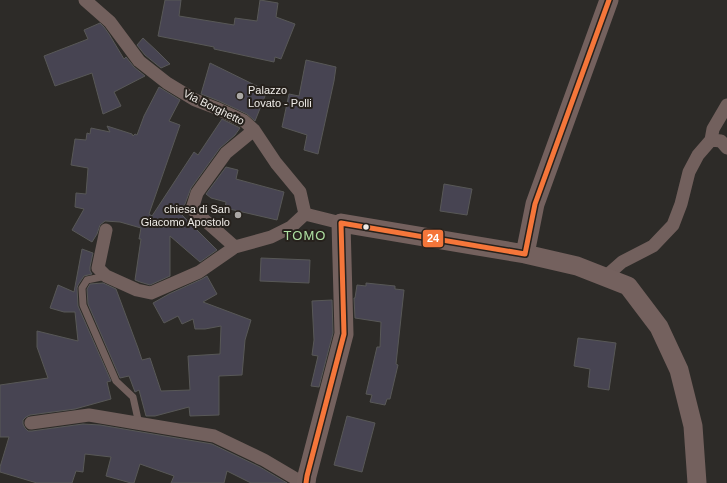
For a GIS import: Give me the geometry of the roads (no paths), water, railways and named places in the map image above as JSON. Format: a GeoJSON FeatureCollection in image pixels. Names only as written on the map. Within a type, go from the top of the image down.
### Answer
{"type":"FeatureCollection","features":[{"type":"Feature","properties":{"kind":"street","name":"Via Borghetto"},"geometry":{"type":"LineString","coordinates":[[85,0],[110,22],[139,60],[167,83],[195,100],[244,121],[254,130],[276,163],[300,192],[305,214]]}},
{"type":"Feature","properties":{"kind":"street"},"geometry":{"type":"LineString","coordinates":[[525,254],[535,204],[609,0]]}},
{"type":"Feature","properties":{"kind":"street"},"geometry":{"type":"LineString","coordinates":[[605,277],[622,262],[653,246],[673,225],[681,204],[689,172],[698,155],[711,140],[713,129],[727,105]]}},
{"type":"Feature","properties":{"kind":"street"},"geometry":{"type":"LineString","coordinates":[[235,248],[192,209],[198,193],[226,153],[254,130]]}},
{"type":"Feature","properties":{"kind":"street"},"geometry":{"type":"LineString","coordinates":[[711,140],[721,141],[727,148]]}},
{"type":"Feature","properties":{"kind":"street"},"geometry":{"type":"LineString","coordinates":[[106,230],[98,268],[106,276],[137,290],[151,294],[199,272],[235,248],[271,237],[291,227],[305,214],[341,223],[525,254],[578,266],[628,286],[659,327],[679,370],[693,426],[698,483]]}},
{"type":"Feature","properties":{"kind":"street"},"geometry":{"type":"LineString","coordinates":[[306,483],[344,334],[341,223]]}},
{"type":"Feature","properties":{"kind":"street"},"geometry":{"type":"LineString","coordinates":[[31,423],[89,415],[214,436],[264,460],[303,483]]}},
{"type":"Feature","properties":{"kind":"lane"},"geometry":{"type":"LineString","coordinates":[[106,276],[87,280],[82,288],[83,305],[116,380],[133,397],[139,424]]}},
{"type":"Feature","properties":{"kind":"place","name":"Palazzo Lovato - Polli"},"geometry":{"type":"Point","coordinates":[240,96]}},
{"type":"Feature","properties":{"kind":"place","name":"chiesa di San Giacomo Apostolo"},"geometry":{"type":"Point","coordinates":[238,215]}},
{"type":"Feature","properties":{"kind":"district","name":"TOMO"},"geometry":{"type":"Point","coordinates":[305,235]}}]}
